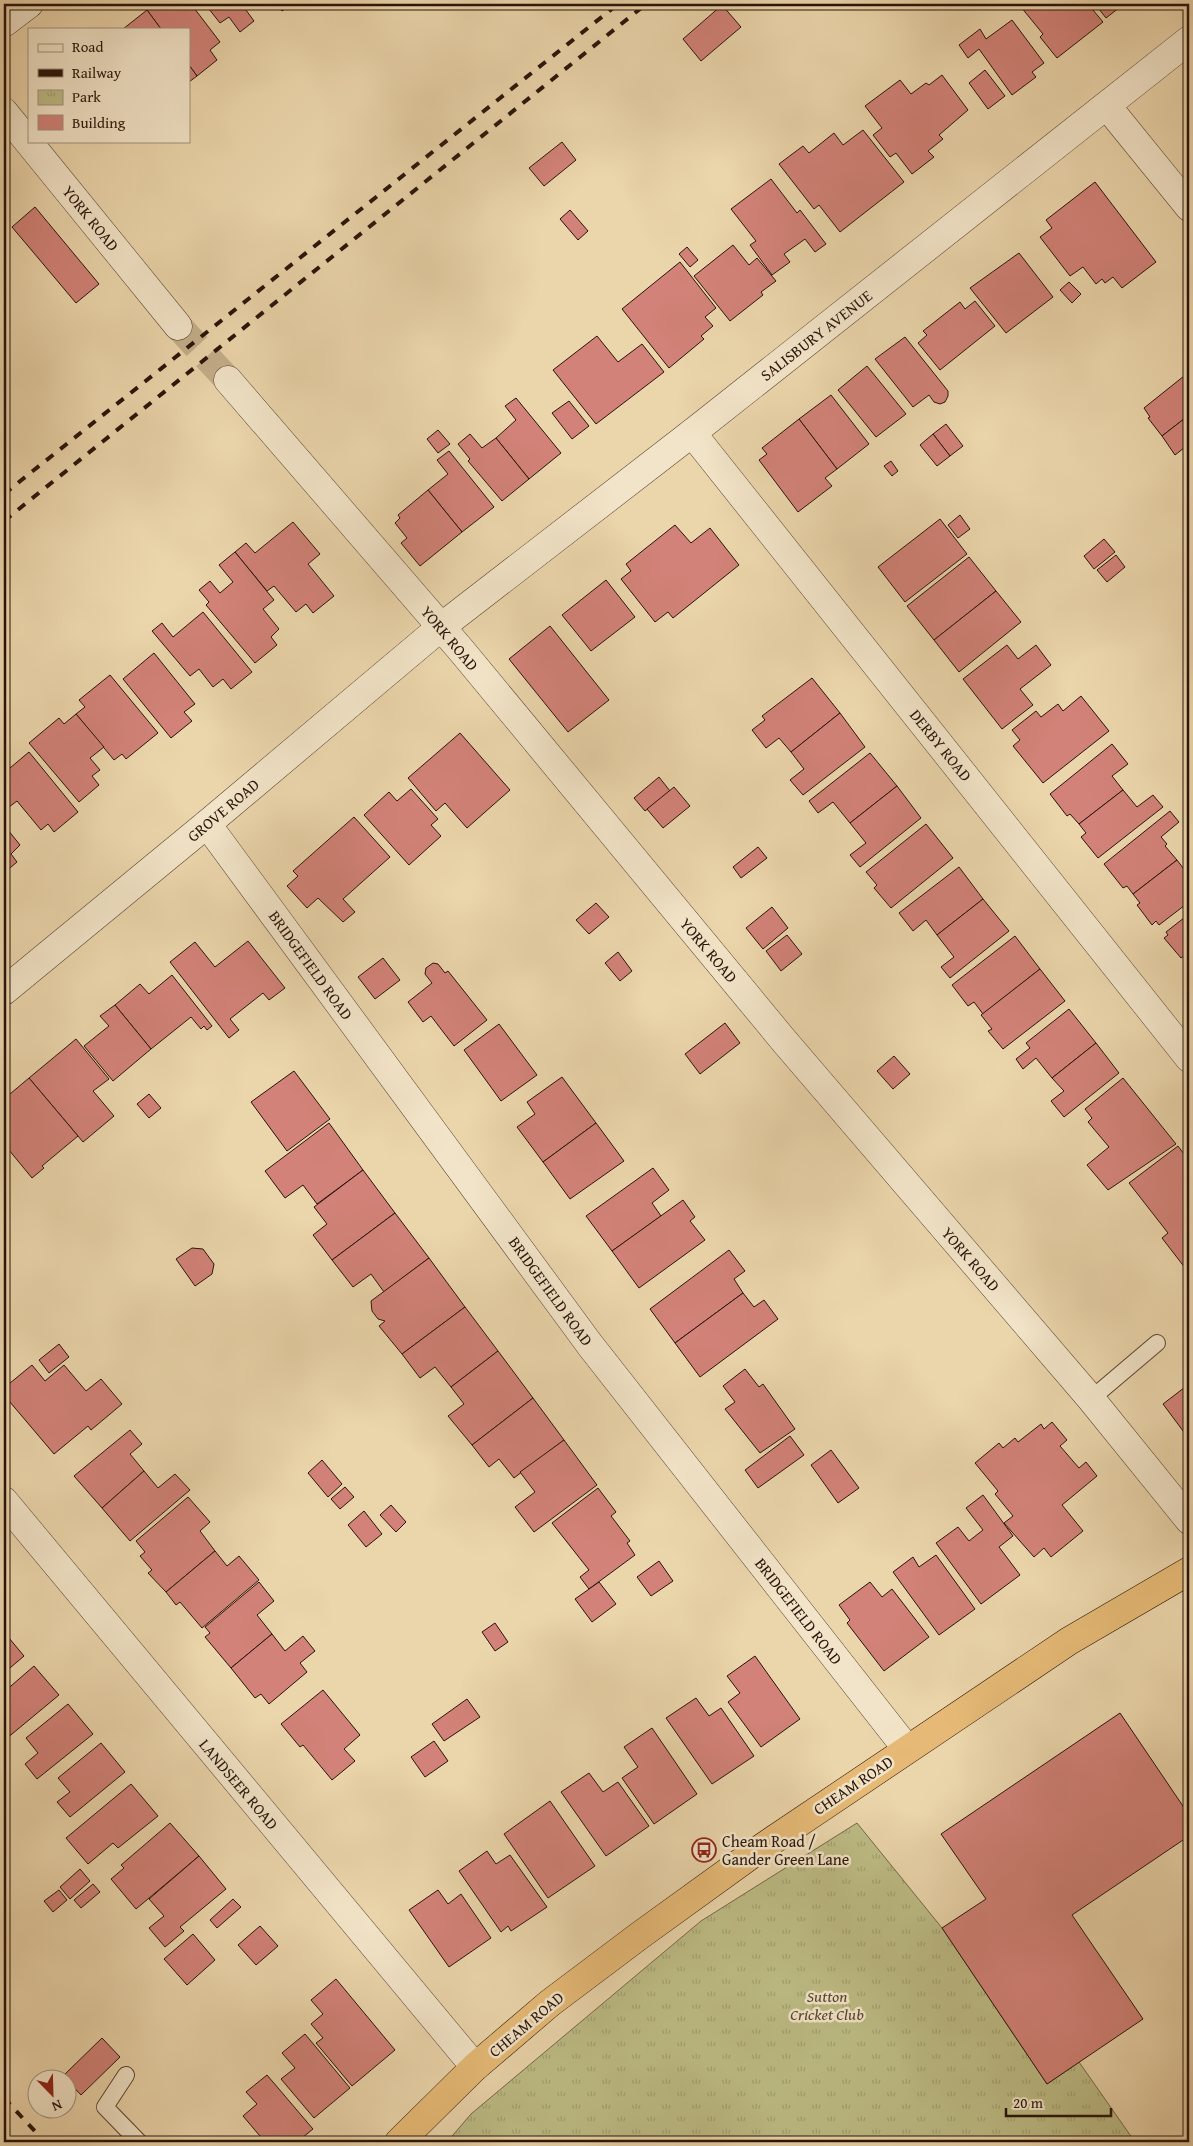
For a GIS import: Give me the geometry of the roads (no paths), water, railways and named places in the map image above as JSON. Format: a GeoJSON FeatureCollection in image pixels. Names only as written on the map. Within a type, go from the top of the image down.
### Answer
{"type":"FeatureCollection","features":[{"type":"Feature","properties":{"kind":"highway","name":"CHEAM ROAD"},"geometry":{"type":"LineString","coordinates":[[399,2142],[475,2067],[550,2003],[751,1855],[1070,1641],[1189,1571]]}},
{"type":"Feature","properties":{"kind":"street"},"geometry":{"type":"LineString","coordinates":[[4,23],[29,4]]}},
{"type":"Feature","properties":{"kind":"street","name":"SALISBURY AVENUE"},"geometry":{"type":"LineString","coordinates":[[440,627],[692,433],[1189,40]]}},
{"type":"Feature","properties":{"kind":"street"},"geometry":{"type":"LineString","coordinates":[[1107,106],[1189,207]]}},
{"type":"Feature","properties":{"kind":"street","name":"YORK ROAD"},"geometry":{"type":"LineString","coordinates":[[4,112],[28,142]]}},
{"type":"Feature","properties":{"kind":"street","name":"YORK ROAD"},"geometry":{"type":"LineString","coordinates":[[28,142],[178,326]]}},
{"type":"Feature","properties":{"kind":"street","name":"YORK ROAD"},"geometry":{"type":"LineString","coordinates":[[228,380],[440,627],[786,1042],[1091,1399],[1189,1520]]}},
{"type":"Feature","properties":{"kind":"street","name":"DERBY ROAD"},"geometry":{"type":"LineString","coordinates":[[692,433],[1189,1058]]}},
{"type":"Feature","properties":{"kind":"street","name":"GROVE ROAD"},"geometry":{"type":"LineString","coordinates":[[4,991],[207,824],[440,627]]}},
{"type":"Feature","properties":{"kind":"street","name":"BRIDGEFIELD ROAD"},"geometry":{"type":"LineString","coordinates":[[207,824],[590,1345],[907,1749]]}},
{"type":"Feature","properties":{"kind":"street","name":"LANDSEER ROAD"},"geometry":{"type":"LineString","coordinates":[[4,1501],[475,2067]]}},
{"type":"Feature","properties":{"kind":"lane"},"geometry":{"type":"LineString","coordinates":[[1091,1399],[1157,1343]]}},
{"type":"Feature","properties":{"kind":"lane"},"geometry":{"type":"LineString","coordinates":[[126,2075],[106,2107],[139,2142]]}},
{"type":"Feature","properties":{"kind":"tunnel"},"geometry":{"type":"LineString","coordinates":[[178,326],[228,380]]}},
{"type":"Feature","properties":{"kind":"railway"},"geometry":{"type":"LineString","coordinates":[[4,494],[618,4]]}},
{"type":"Feature","properties":{"kind":"railway"},"geometry":{"type":"LineString","coordinates":[[4,521],[646,4]]}},
{"type":"Feature","properties":{"kind":"railway"},"geometry":{"type":"LineString","coordinates":[[4,2098],[45,2142]]}},
{"type":"Feature","properties":{"kind":"railway"},"geometry":{"type":"LineString","coordinates":[[4,2138],[8,2142]]}},
{"type":"Feature","properties":{"kind":"place","name":"Cheam Road / Gander Green Lane"},"geometry":{"type":"Point","coordinates":[704,1850]}},
{"type":"Feature","properties":{"kind":"park label","name":"Sutton Cricket Club"},"geometry":{"type":"Point","coordinates":[827,2005]}}]}
